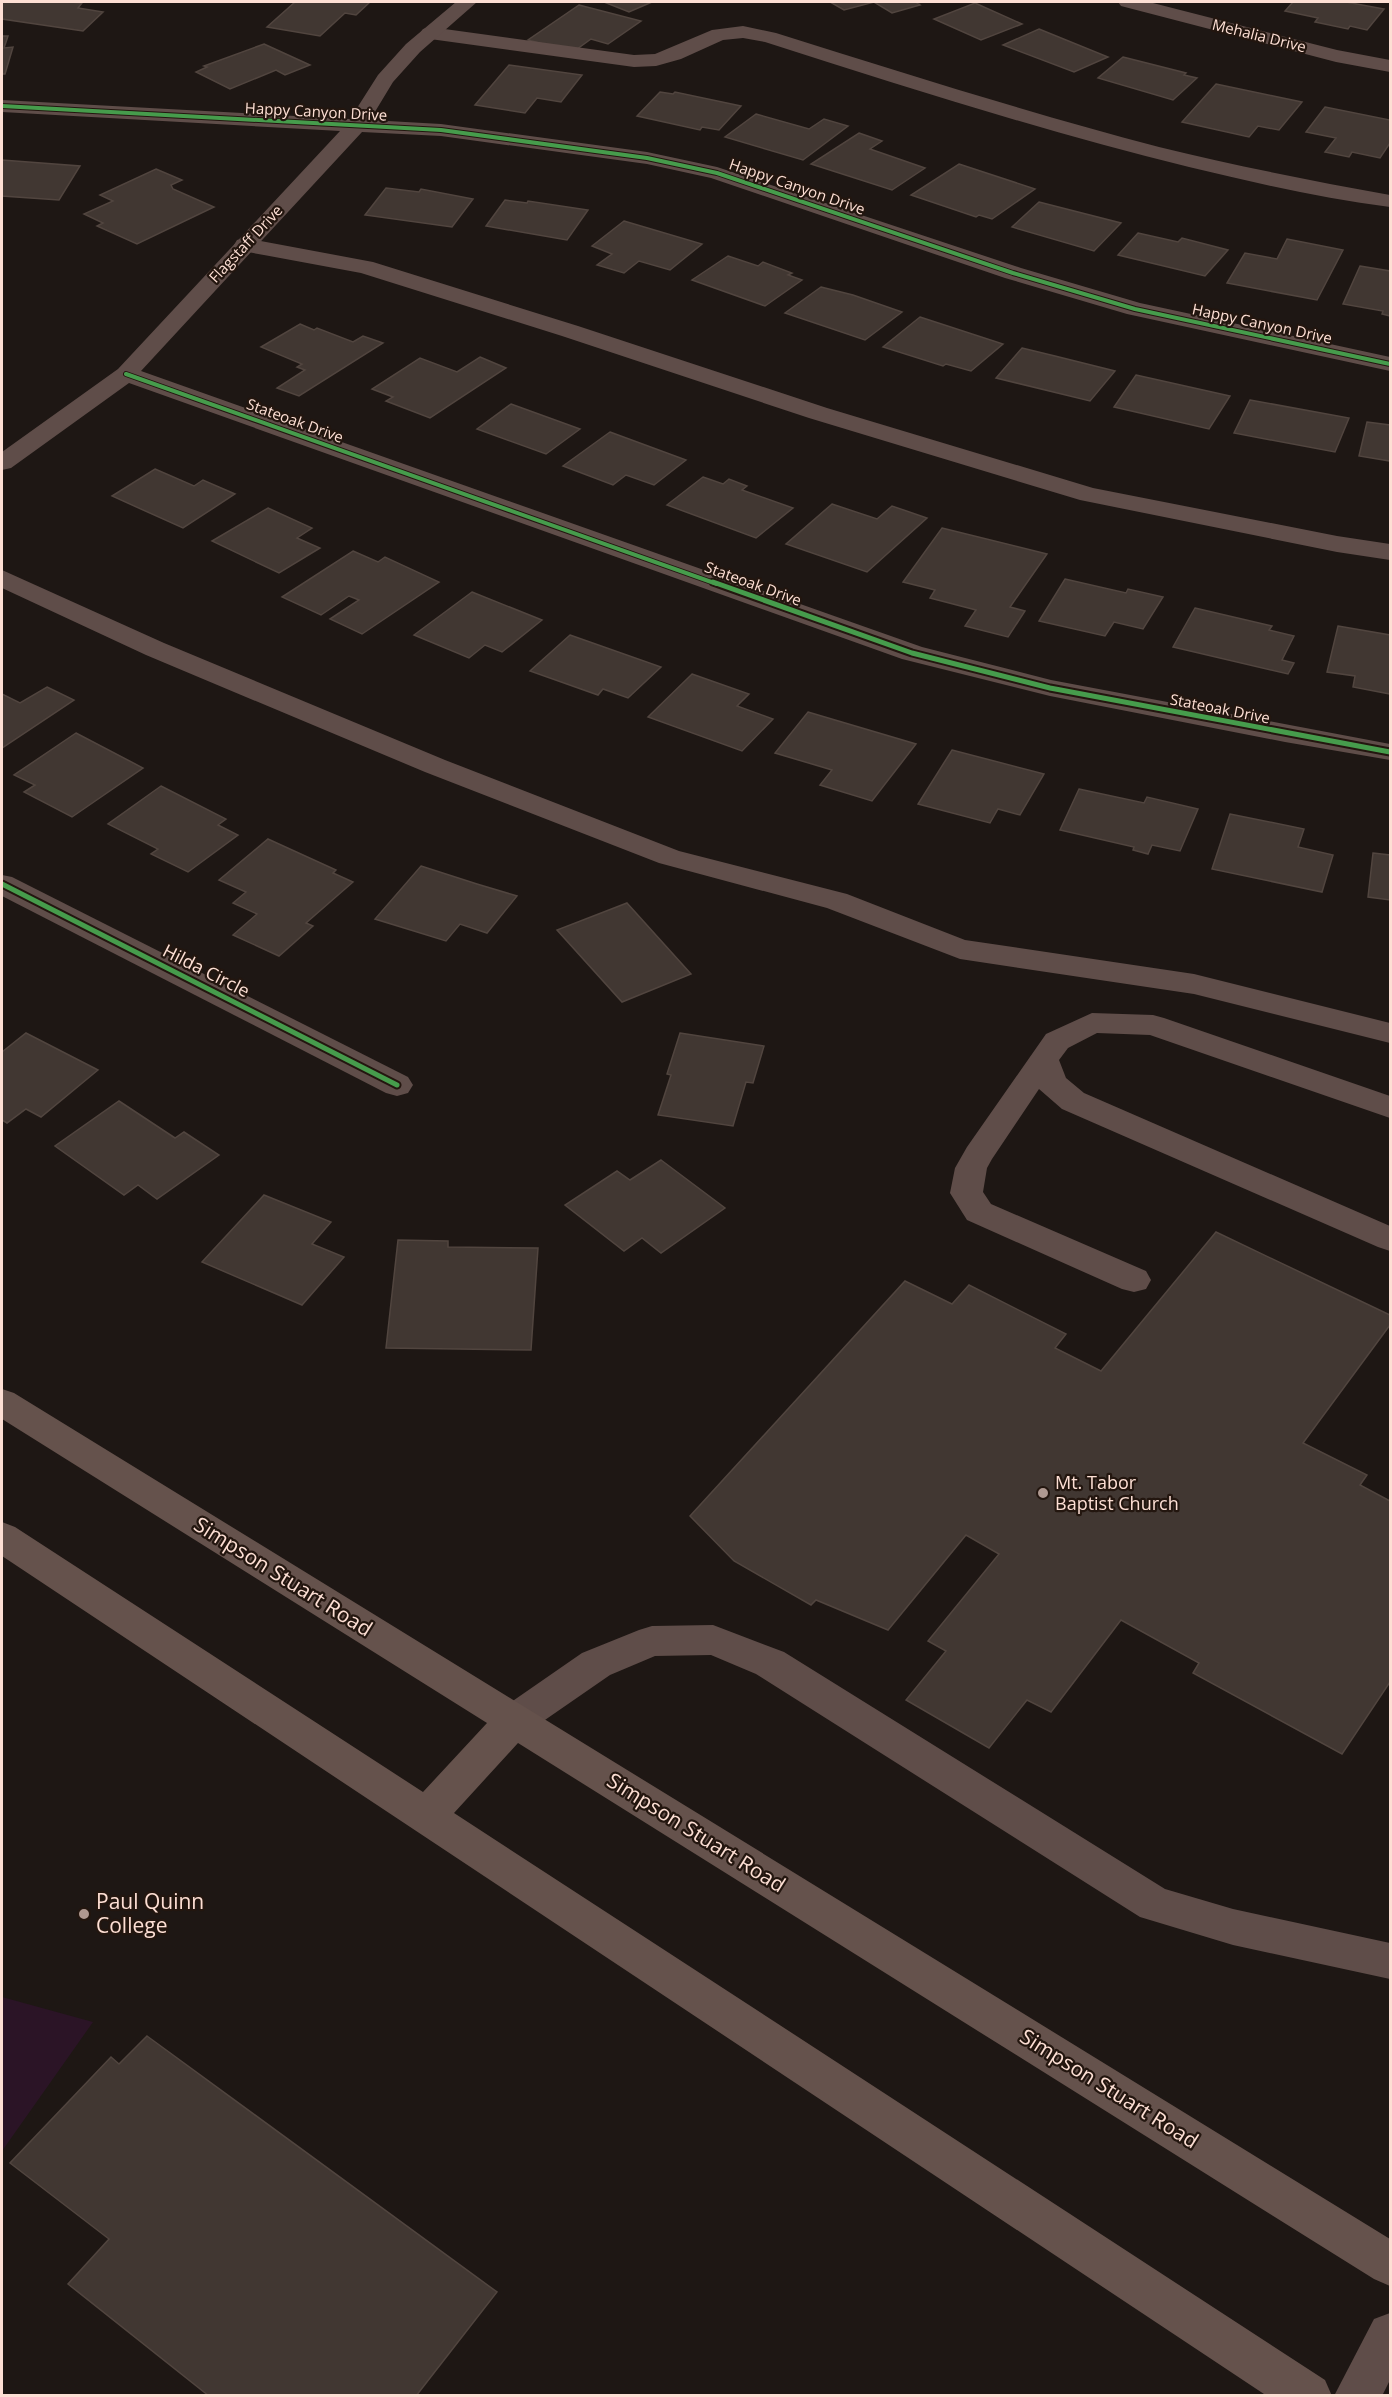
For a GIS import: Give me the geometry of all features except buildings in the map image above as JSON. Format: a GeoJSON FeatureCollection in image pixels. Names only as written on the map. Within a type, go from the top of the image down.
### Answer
{"type":"FeatureCollection","features":[{"type":"Feature","properties":{"kind":"main road","name":"Simpson Stuart Road"},"geometry":{"type":"LineString","coordinates":[[2,1402],[1390,2264]]}},
{"type":"Feature","properties":{"kind":"main road"},"geometry":{"type":"LineString","coordinates":[[2,1538],[304,1734],[425,1817],[1309,2396]]}},
{"type":"Feature","properties":{"kind":"main road"},"geometry":{"type":"LineString","coordinates":[[425,1817],[515,1720]]}},
{"type":"Feature","properties":{"kind":"street","name":"Flagstaff Drive"},"geometry":{"type":"LineString","coordinates":[[2,463],[126,374],[356,126],[385,79],[430,33],[467,2]]}},
{"type":"Feature","properties":{"kind":"street","name":"Mehalia Drive"},"geometry":{"type":"LineString","coordinates":[[1128,2],[1336,56],[1390,66]]}},
{"type":"Feature","properties":{"kind":"street"},"geometry":{"type":"LineString","coordinates":[[430,33],[634,61],[674,56],[719,34],[743,32],[769,37],[1097,138],[1212,168],[1390,201]]}},
{"type":"Feature","properties":{"kind":"street","name":"Happy Canyon Drive"},"geometry":{"type":"LineString","coordinates":[[2,106],[441,130],[647,158],[717,173],[1068,290],[1204,325],[1390,364]]}},
{"type":"Feature","properties":{"kind":"street"},"geometry":{"type":"LineString","coordinates":[[245,245],[365,267],[570,331],[818,413],[1089,495],[1337,544],[1390,552]]}},
{"type":"Feature","properties":{"kind":"street","name":"Stateoak Drive"},"geometry":{"type":"LineString","coordinates":[[126,374],[912,653],[1050,688],[1390,752]]}},
{"type":"Feature","properties":{"kind":"street"},"geometry":{"type":"LineString","coordinates":[[2,578],[166,653],[435,766],[669,857],[837,901],[960,949],[1194,984],[1390,1033]]}},
{"type":"Feature","properties":{"kind":"street","name":"Hilda Circle"},"geometry":{"type":"LineString","coordinates":[[2,884],[397,1085]]}},
{"type":"Feature","properties":{"kind":"street"},"geometry":{"type":"LineString","coordinates":[[1134,1280],[979,1212],[966,1193],[971,1168],[978,1155],[1057,1041],[1092,1023],[1153,1025],[1390,1107]]}},
{"type":"Feature","properties":{"kind":"street"},"geometry":{"type":"LineString","coordinates":[[1043,1059],[1052,1084],[1073,1101],[1390,1239]]}},
{"type":"Feature","properties":{"kind":"street"},"geometry":{"type":"LineString","coordinates":[[515,1720],[596,1664],[652,1641],[713,1640],[770,1663],[1154,1904],[1233,1927],[1390,1961]]}},
{"type":"Feature","properties":{"kind":"street"},"geometry":{"type":"LineString","coordinates":[[1357,2396],[1390,2335]]}},
{"type":"Feature","properties":{"kind":"shaded area"},"geometry":{"type":"Polygon","coordinates":[[[2,1997],[93,2022],[2,2151],[2,1997]]]}},
{"type":"Feature","properties":{"kind":"cycle path"},"geometry":{"type":"LineString","coordinates":[[2,106],[441,130],[647,158],[717,173],[1013,273],[1135,309],[1390,364]]}},
{"type":"Feature","properties":{"kind":"cycle path"},"geometry":{"type":"LineString","coordinates":[[126,374],[912,653],[1050,688],[1390,752]]}},
{"type":"Feature","properties":{"kind":"cycle path"},"geometry":{"type":"LineString","coordinates":[[2,884],[397,1085]]}},
{"type":"Feature","properties":{"kind":"place","name":"Mt. Tabor Baptist Church"},"geometry":{"type":"Point","coordinates":[1043,1493]}},
{"type":"Feature","properties":{"kind":"place","name":"Paul Quinn College"},"geometry":{"type":"Point","coordinates":[84,1914]}}]}
